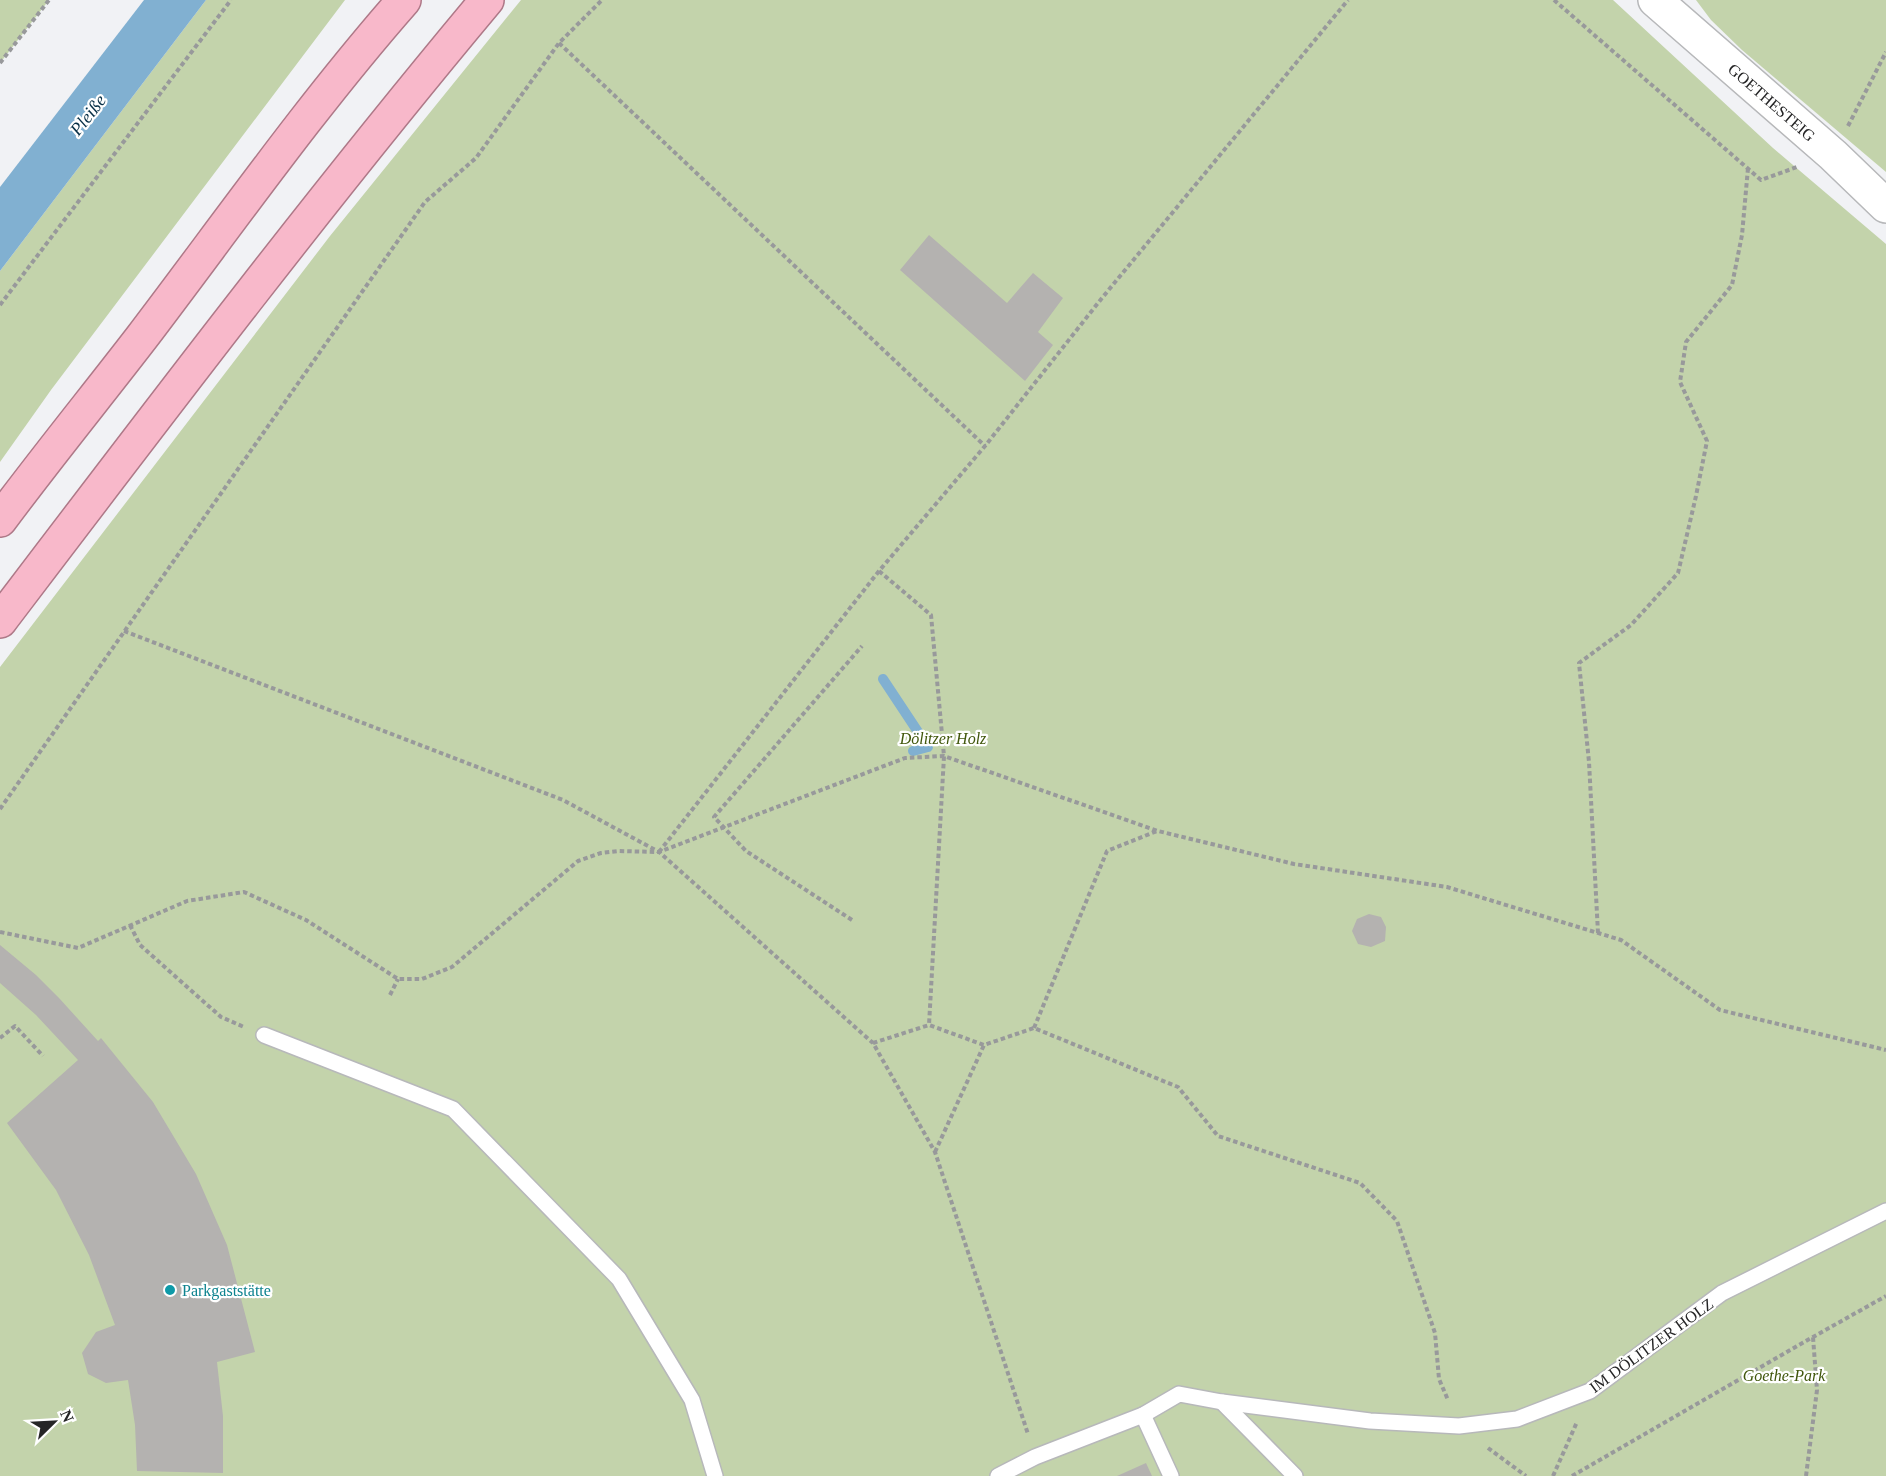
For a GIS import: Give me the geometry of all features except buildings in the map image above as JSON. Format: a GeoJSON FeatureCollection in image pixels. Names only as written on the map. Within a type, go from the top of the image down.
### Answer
{"type":"FeatureCollection","features":[{"type":"Feature","properties":{"kind":"highway"},"geometry":{"type":"LineString","coordinates":[[0,621],[178,386],[318,207],[487,0]]}},
{"type":"Feature","properties":{"kind":"highway"},"geometry":{"type":"LineString","coordinates":[[0,520],[142,337],[256,183],[402,2]]}},
{"type":"Feature","properties":{"kind":"main road","name":"GOETHESTEIG"},"geometry":{"type":"LineString","coordinates":[[1655,0],[1833,155],[1886,207]]}},
{"type":"Feature","properties":{"kind":"lane"},"geometry":{"type":"LineString","coordinates":[[264,1035],[453,1109],[619,1279],[692,1400],[715,1476]]}},
{"type":"Feature","properties":{"kind":"lane","name":"IM DÖLITZER HOLZ"},"geometry":{"type":"LineString","coordinates":[[998,1476],[1035,1457],[1143,1415],[1179,1394],[1222,1402],[1370,1421],[1459,1426],[1517,1419],[1590,1391],[1722,1293],[1886,1211]]}},
{"type":"Feature","properties":{"kind":"lane"},"geometry":{"type":"LineString","coordinates":[[1222,1402],[1295,1476]]}},
{"type":"Feature","properties":{"kind":"lane"},"geometry":{"type":"LineString","coordinates":[[1143,1415],[1171,1476]]}},
{"type":"Feature","properties":{"kind":"path"},"geometry":{"type":"LineString","coordinates":[[0,63],[49,0]]}},
{"type":"Feature","properties":{"kind":"path"},"geometry":{"type":"LineString","coordinates":[[0,305],[231,0]]}},
{"type":"Feature","properties":{"kind":"path"},"geometry":{"type":"LineString","coordinates":[[0,809],[425,202],[476,158],[559,43],[602,0]]}},
{"type":"Feature","properties":{"kind":"path"},"geometry":{"type":"LineString","coordinates":[[659,852],[879,571],[985,446],[1102,298],[1348,0]]}},
{"type":"Feature","properties":{"kind":"path"},"geometry":{"type":"LineString","coordinates":[[1554,0],[1761,180],[1833,155],[1886,52]]}},
{"type":"Feature","properties":{"kind":"path"},"geometry":{"type":"LineString","coordinates":[[559,43],[985,446]]}},
{"type":"Feature","properties":{"kind":"path"},"geometry":{"type":"LineString","coordinates":[[1598,933],[1589,762],[1579,663],[1631,625],[1677,573],[1707,441],[1680,382],[1686,342],[1732,285],[1742,235],[1748,168]]}},
{"type":"Feature","properties":{"kind":"path"},"geometry":{"type":"LineString","coordinates":[[879,571],[931,615],[944,756],[929,1025]]}},
{"type":"Feature","properties":{"kind":"path"},"geometry":{"type":"LineString","coordinates":[[124,631],[562,800],[659,852],[873,1042],[935,1152],[1035,1457]]}},
{"type":"Feature","properties":{"kind":"path"},"geometry":{"type":"LineString","coordinates":[[852,920],[746,851],[714,817],[862,646]]}},
{"type":"Feature","properties":{"kind":"path"},"geometry":{"type":"LineString","coordinates":[[0,932],[78,948],[187,902],[244,891],[306,920],[398,978],[422,979],[452,967],[578,861],[601,853],[618,851],[659,852],[905,758],[944,756],[1158,831],[1294,864],[1447,887],[1621,940],[1720,1010],[1886,1050]]}},
{"type":"Feature","properties":{"kind":"path"},"geometry":{"type":"LineString","coordinates":[[1034,1028],[1107,851],[1158,831]]}},
{"type":"Feature","properties":{"kind":"path"},"geometry":{"type":"LineString","coordinates":[[130,926],[140,945],[220,1017],[264,1035]]}},
{"type":"Feature","properties":{"kind":"path"},"geometry":{"type":"LineString","coordinates":[[390,995],[398,978]]}},
{"type":"Feature","properties":{"kind":"path"},"geometry":{"type":"LineString","coordinates":[[873,1042],[929,1025],[984,1045],[1034,1028],[1178,1087],[1218,1136],[1359,1182],[1397,1221],[1435,1333],[1438,1379],[1459,1426],[1526,1476]]}},
{"type":"Feature","properties":{"kind":"path"},"geometry":{"type":"LineString","coordinates":[[0,1038],[15,1026],[43,1056]]}},
{"type":"Feature","properties":{"kind":"path"},"geometry":{"type":"LineString","coordinates":[[935,1152],[984,1045]]}},
{"type":"Feature","properties":{"kind":"path"},"geometry":{"type":"LineString","coordinates":[[1572,1476],[1886,1296]]}},
{"type":"Feature","properties":{"kind":"path"},"geometry":{"type":"LineString","coordinates":[[1806,1476],[1818,1390],[1813,1336]]}},
{"type":"Feature","properties":{"kind":"path"},"geometry":{"type":"LineString","coordinates":[[1553,1476],[1590,1391]]}},
{"type":"Feature","properties":{"kind":"green space"},"geometry":{"type":"Polygon","coordinates":[[[0,0],[49,0],[0,63],[0,0]]]}},
{"type":"Feature","properties":{"kind":"green space"},"geometry":{"type":"Polygon","coordinates":[[[206,0],[345,0],[51,390],[0,462],[0,271],[206,0]]]}},
{"type":"Feature","properties":{"kind":"green space","name":"Dölitzer Holz"},"geometry":{"type":"Polygon","coordinates":[[[521,0],[1613,0],[1773,148],[1886,244],[1886,1476],[0,1476],[0,667],[330,236],[521,0]]]}},
{"type":"Feature","properties":{"kind":"green space"},"geometry":{"type":"Polygon","coordinates":[[[1696,0],[1886,0],[1886,172],[1742,50],[1711,20],[1696,0]]]}},
{"type":"Feature","properties":{"kind":"water","name":"Pleiße"},"geometry":{"type":"Polygon","coordinates":[[[144,0],[206,0],[0,271],[0,187],[144,0]]]}},
{"type":"Feature","properties":{"kind":"waterway"},"geometry":{"type":"LineString","coordinates":[[883,679],[928,747],[913,751]]}},
{"type":"Feature","properties":{"kind":"place","name":"Parkgaststätte"},"geometry":{"type":"Point","coordinates":[170,1290]}},
{"type":"Feature","properties":{"kind":"park label","name":"Goethe-Park"},"geometry":{"type":"Point","coordinates":[1784,1375]}}]}
